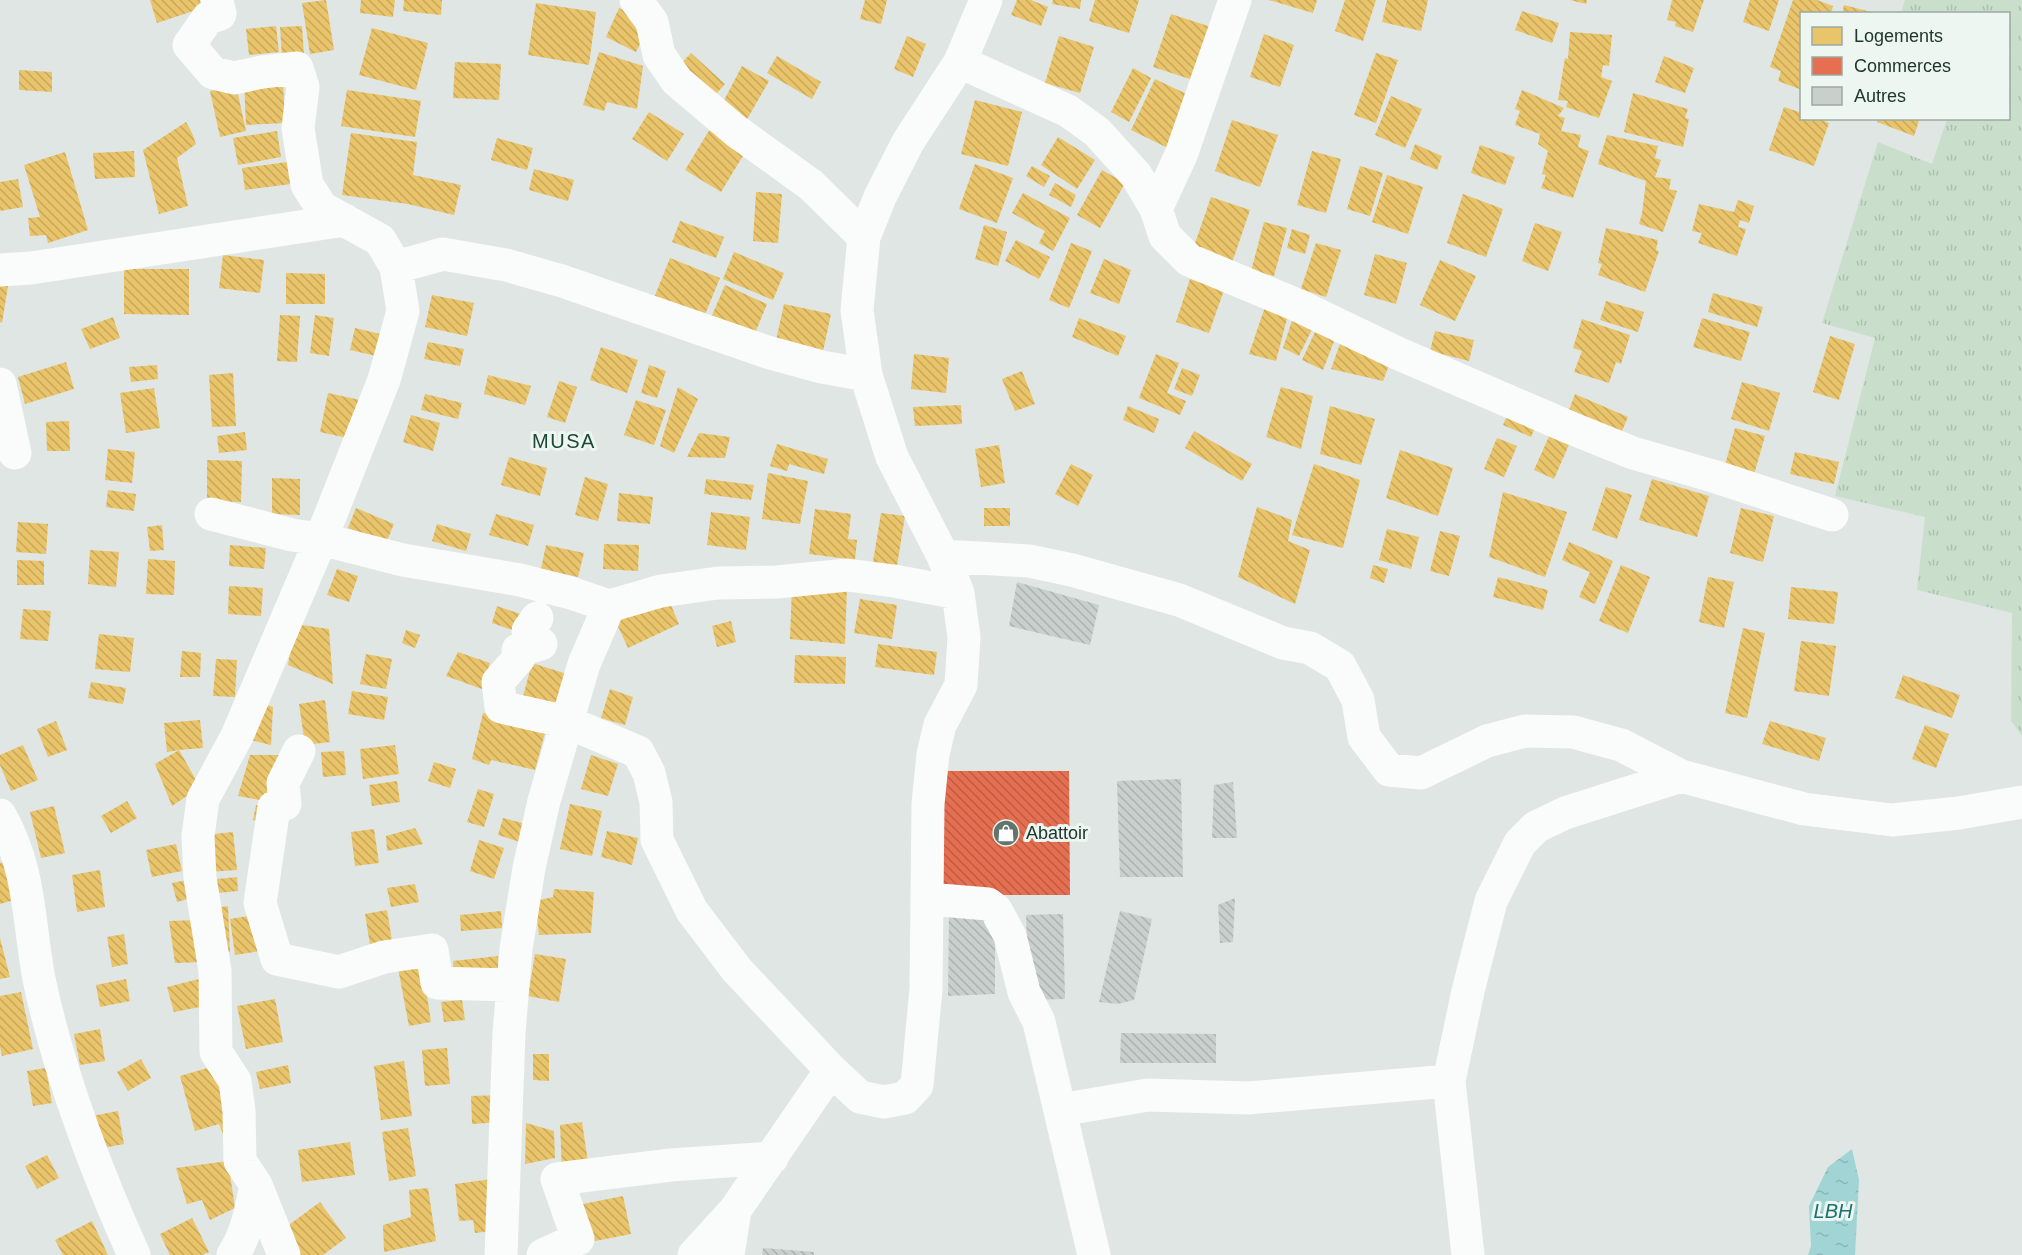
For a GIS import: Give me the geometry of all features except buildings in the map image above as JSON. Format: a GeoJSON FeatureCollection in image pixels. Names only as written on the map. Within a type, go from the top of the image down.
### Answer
{"type":"FeatureCollection","features":[{"type":"Feature","properties":{"kind":"street"},"geometry":{"type":"LineString","coordinates":[[216,0],[220,14],[208,18],[189,45],[213,73],[234,78],[297,68],[303,87],[298,128],[307,185],[322,208],[380,240],[396,267],[403,311],[384,380],[321,539],[237,736],[203,799],[198,836],[200,878],[215,971],[216,1052],[235,1081],[239,1111],[240,1161],[256,1185],[284,1255]]}},
{"type":"Feature","properties":{"kind":"street"},"geometry":{"type":"LineString","coordinates":[[636,0],[652,22],[659,55],[677,81],[736,131],[810,185],[864,237]]}},
{"type":"Feature","properties":{"kind":"street"},"geometry":{"type":"LineString","coordinates":[[537,618],[528,631],[541,644],[518,650],[519,658],[498,682],[501,707],[567,722],[638,752],[649,773],[656,802],[657,840],[692,911],[737,970],[831,1070],[860,1097],[884,1102],[905,1098],[917,1085],[926,989],[928,804],[933,754],[940,725],[961,685],[964,637],[958,593],[943,556],[892,456],[866,375],[857,310],[864,237],[880,197],[908,142],[960,62],[986,0]]}},
{"type":"Feature","properties":{"kind":"street"},"geometry":{"type":"LineString","coordinates":[[1156,209],[1181,155],[1235,0]]}},
{"type":"Feature","properties":{"kind":"street"},"geometry":{"type":"LineString","coordinates":[[960,62],[1068,111],[1097,132],[1136,175],[1156,209],[1165,236],[1189,260],[1297,305],[1397,353],[1633,453],[1713,476],[1832,515]]}},
{"type":"Feature","properties":{"kind":"street"},"geometry":{"type":"LineString","coordinates":[[0,270],[31,268],[345,220]]}},
{"type":"Feature","properties":{"kind":"street"},"geometry":{"type":"LineString","coordinates":[[396,267],[443,254],[506,265],[562,281],[767,352],[822,367],[866,375]]}},
{"type":"Feature","properties":{"kind":"street"},"geometry":{"type":"LineString","coordinates":[[0,384],[15,453]]}},
{"type":"Feature","properties":{"kind":"street"},"geometry":{"type":"LineString","coordinates":[[211,514],[292,536],[321,539],[403,560],[571,592],[609,606],[661,591],[718,583],[777,582],[847,575],[958,593]]}},
{"type":"Feature","properties":{"kind":"street"},"geometry":{"type":"LineString","coordinates":[[943,556],[1029,561],[1072,570],[1179,600],[1283,643],[1310,648],[1340,666],[1358,700],[1364,737],[1389,770],[1421,773],[1487,741],[1524,730],[1574,732],[1621,745],[1681,776],[1804,809],[1892,820],[1959,813],[2022,802]]}},
{"type":"Feature","properties":{"kind":"street"},"geometry":{"type":"LineString","coordinates":[[501,1255],[508,1033],[516,949],[544,801],[584,664],[609,606]]}},
{"type":"Feature","properties":{"kind":"street"},"geometry":{"type":"LineString","coordinates":[[299,751],[283,783],[285,804],[274,807],[260,903],[277,959],[339,972],[384,957],[432,950],[436,983],[513,985]]}},
{"type":"Feature","properties":{"kind":"street"},"geometry":{"type":"LineString","coordinates":[[1468,1255],[1449,1081],[1468,991],[1491,901],[1520,843],[1536,827],[1565,813],[1681,776]]}},
{"type":"Feature","properties":{"kind":"street"},"geometry":{"type":"LineString","coordinates":[[0,815],[10,832],[22,866],[31,911],[39,978],[70,1094],[108,1196],[134,1255]]}},
{"type":"Feature","properties":{"kind":"street"},"geometry":{"type":"LineString","coordinates":[[928,899],[988,904],[996,910],[1010,936],[1023,992],[1039,1022],[1095,1255]]}},
{"type":"Feature","properties":{"kind":"street"},"geometry":{"type":"LineString","coordinates":[[694,1255],[735,1210],[831,1070]]}},
{"type":"Feature","properties":{"kind":"street"},"geometry":{"type":"LineString","coordinates":[[1060,1110],[1148,1095],[1248,1098],[1449,1081]]}},
{"type":"Feature","properties":{"kind":"street"},"geometry":{"type":"LineString","coordinates":[[543,1255],[578,1239],[557,1179],[670,1165],[772,1158]]}},
{"type":"Feature","properties":{"kind":"street"},"geometry":{"type":"LineString","coordinates":[[233,1255],[239,1246],[249,1218],[256,1185]]}},
{"type":"Feature","properties":{"kind":"street"},"geometry":{"type":"LineString","coordinates":[[728,1255],[735,1210]]}},
{"type":"Feature","properties":{"kind":"green space"},"geometry":{"type":"Polygon","coordinates":[[[1905,0],[2022,0],[2022,736],[2011,721],[2012,613],[1917,590],[1925,517],[1835,496],[1875,338],[1822,323],[1878,142],[1932,164],[1947,120],[2010,120],[2010,12],[1901,12],[1905,0]]]}},
{"type":"Feature","properties":{"kind":"water","name":"LBH"},"geometry":{"type":"Polygon","coordinates":[[[1852,1149],[1859,1180],[1855,1255],[1808,1255],[1811,1246],[1809,1206],[1828,1167],[1852,1149]]]}},
{"type":"Feature","properties":{"kind":"place","name":"Abattoir"},"geometry":{"type":"Point","coordinates":[1006,833]}},
{"type":"Feature","properties":{"kind":"district","name":"MUSA"},"geometry":{"type":"Point","coordinates":[564,441]}}]}
